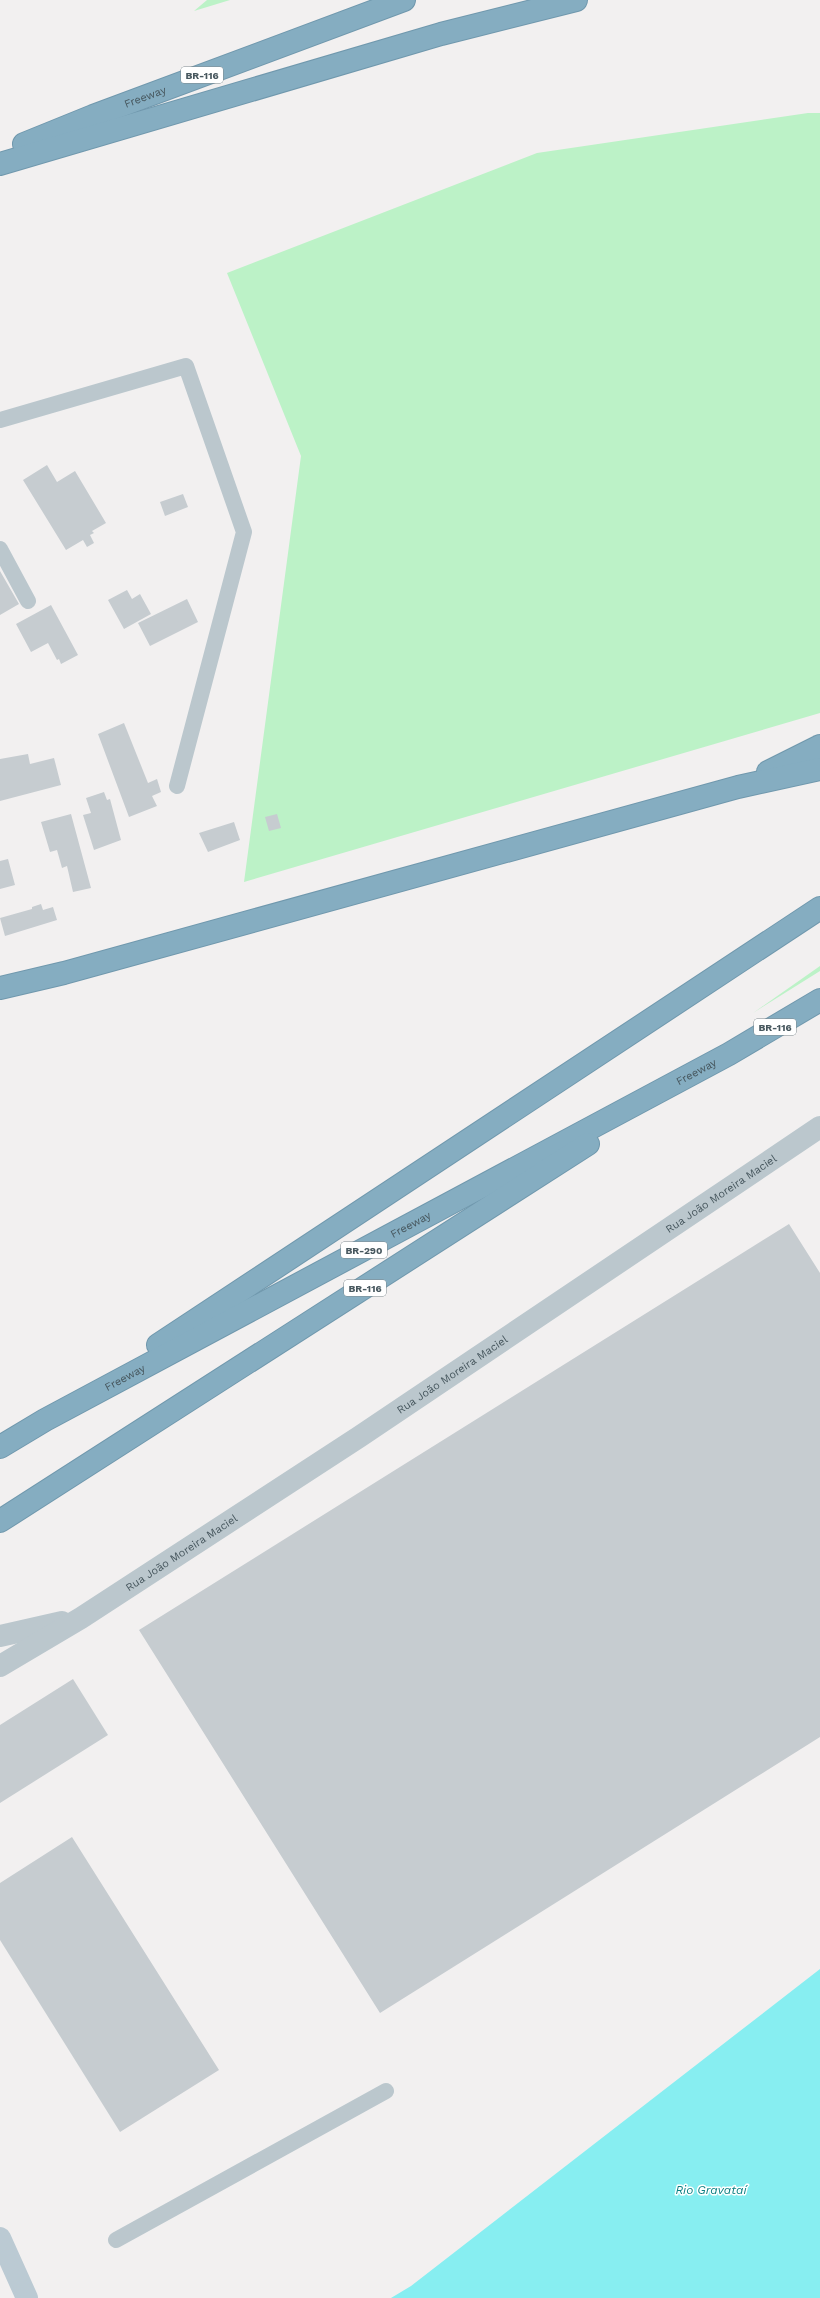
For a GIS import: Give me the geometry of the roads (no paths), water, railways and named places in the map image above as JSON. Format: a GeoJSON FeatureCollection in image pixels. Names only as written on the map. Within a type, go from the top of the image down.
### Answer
{"type":"FeatureCollection","features":[{"type":"Feature","properties":{"kind":"highway","name":"Freeway"},"geometry":{"type":"LineString","coordinates":[[0,153],[100,113],[404,0]]}},
{"type":"Feature","properties":{"kind":"highway"},"geometry":{"type":"LineString","coordinates":[[0,164],[441,34],[576,0]]}},
{"type":"Feature","properties":{"kind":"highway"},"geometry":{"type":"LineString","coordinates":[[738,787],[820,746]]}},
{"type":"Feature","properties":{"kind":"highway"},"geometry":{"type":"LineString","coordinates":[[0,988],[64,973],[738,787],[820,769]]}},
{"type":"Feature","properties":{"kind":"highway"},"geometry":{"type":"LineString","coordinates":[[45,1420],[820,908]]}},
{"type":"Feature","properties":{"kind":"highway"},"geometry":{"type":"LineString","coordinates":[[0,1002],[64,973]]}},
{"type":"Feature","properties":{"kind":"highway","name":"Freeway"},"geometry":{"type":"LineString","coordinates":[[0,1447],[45,1420],[729,1054],[820,1000]]}},
{"type":"Feature","properties":{"kind":"highway","name":"BR-116"},"geometry":{"type":"LineString","coordinates":[[0,1521],[729,1054]]}},
{"type":"Feature","properties":{"kind":"main road"},"geometry":{"type":"LineString","coordinates":[[0,2238],[9,2261],[28,2298]]}},
{"type":"Feature","properties":{"kind":"street","name":"Rua João Moreira Maciel"},"geometry":{"type":"LineString","coordinates":[[0,1666],[81,1618],[360,1437],[820,1128]]}},
{"type":"Feature","properties":{"kind":"street","name":"Rua João Moreira Maciel"},"geometry":{"type":"LineString","coordinates":[[0,1636],[81,1618]]}},
{"type":"Feature","properties":{"kind":"lane"},"geometry":{"type":"LineString","coordinates":[[0,420],[186,366],[244,532],[176,786]]}},
{"type":"Feature","properties":{"kind":"lane"},"geometry":{"type":"LineString","coordinates":[[0,549],[28,601]]}},
{"type":"Feature","properties":{"kind":"lane"},"geometry":{"type":"LineString","coordinates":[[116,2240],[386,2091]]}},
{"type":"Feature","properties":{"kind":"water","name":"Rio Gravataí"},"geometry":{"type":"Polygon","coordinates":[[[820,1969],[820,2298],[391,2298],[411,2286],[820,1969]]]}}]}
